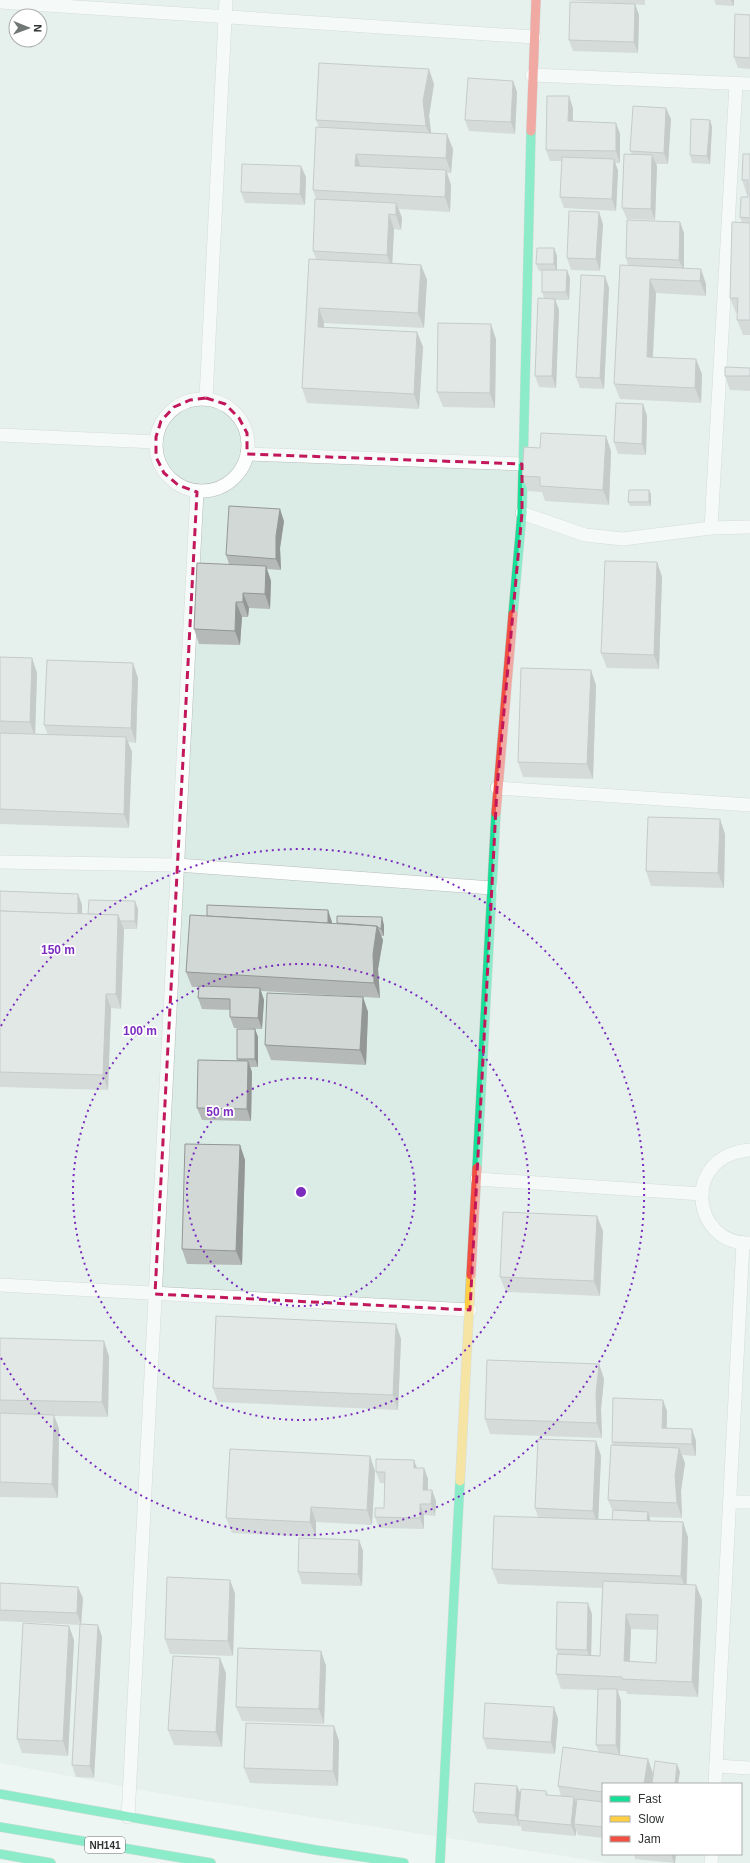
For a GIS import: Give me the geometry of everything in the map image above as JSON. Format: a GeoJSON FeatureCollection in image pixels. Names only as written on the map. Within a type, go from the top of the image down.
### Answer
{"type":"FeatureCollection","features":[{"type":"Feature","properties":{"kind":"main road"},"geometry":{"type":"LineString","coordinates":[[440,1863],[497,788],[522,513],[532,75],[536,0]]}},
{"type":"Feature","properties":{"kind":"main road"},"geometry":{"type":"LineString","coordinates":[[0,1794],[316,1850],[404,1863]]}},
{"type":"Feature","properties":{"kind":"main road","name":"NH141"},"geometry":{"type":"LineString","coordinates":[[0,1827],[211,1863]]}},
{"type":"Feature","properties":{"kind":"main road"},"geometry":{"type":"LineString","coordinates":[[0,1854],[51,1863]]}},
{"type":"Feature","properties":{"kind":"street"},"geometry":{"type":"LineString","coordinates":[[206,398],[226,0]]}},
{"type":"Feature","properties":{"kind":"street"},"geometry":{"type":"LineString","coordinates":[[0,2],[534,37]]}},
{"type":"Feature","properties":{"kind":"street"},"geometry":{"type":"LineString","coordinates":[[532,75],[750,84]]}},
{"type":"Feature","properties":{"kind":"street"},"geometry":{"type":"LineString","coordinates":[[711,528],[736,84]]}},
{"type":"Feature","properties":{"kind":"street"},"geometry":{"type":"LineString","coordinates":[[206,398],[225,404],[239,418],[247,433],[247,454],[242,469],[231,481],[213,490],[197,492],[178,485],[164,473],[156,457],[156,442],[161,421],[174,407],[190,400],[206,398]]}},
{"type":"Feature","properties":{"kind":"street"},"geometry":{"type":"LineString","coordinates":[[0,435],[156,442]]}},
{"type":"Feature","properties":{"kind":"street"},"geometry":{"type":"LineString","coordinates":[[247,454],[522,464]]}},
{"type":"Feature","properties":{"kind":"street"},"geometry":{"type":"LineString","coordinates":[[128,1817],[197,492]]}},
{"type":"Feature","properties":{"kind":"street"},"geometry":{"type":"LineString","coordinates":[[522,513],[585,535],[623,539],[711,528],[750,527]]}},
{"type":"Feature","properties":{"kind":"street"},"geometry":{"type":"LineString","coordinates":[[497,788],[750,806]]}},
{"type":"Feature","properties":{"kind":"street"},"geometry":{"type":"LineString","coordinates":[[0,862],[177,865],[492,888]]}},
{"type":"Feature","properties":{"kind":"street"},"geometry":{"type":"LineString","coordinates":[[715,1783],[746,1243],[724,1237],[710,1224],[702,1208],[702,1188],[707,1173],[720,1158],[736,1151],[750,1150]]}},
{"type":"Feature","properties":{"kind":"street"},"geometry":{"type":"LineString","coordinates":[[477,1179],[702,1194]]}},
{"type":"Feature","properties":{"kind":"street"},"geometry":{"type":"LineString","coordinates":[[0,1285],[470,1310]]}},
{"type":"Feature","properties":{"kind":"street"},"geometry":{"type":"LineString","coordinates":[[730,1502],[750,1502]]}},
{"type":"Feature","properties":{"kind":"street"},"geometry":{"type":"LineString","coordinates":[[716,1766],[750,1768]]}},
{"type":"Feature","properties":{"kind":"highlighted area"},"geometry":{"type":"Polygon","coordinates":[[[206,398],[225,404],[239,418],[247,433],[247,454],[522,464],[522,513],[497,788],[470,1310],[155,1294],[197,492],[178,485],[164,473],[156,457],[156,437],[161,421],[174,407],[190,400],[206,398]]]}},
{"type":"Feature","properties":{"kind":"shaded area"},"geometry":{"type":"Polygon","coordinates":[[[0,0],[750,0],[750,1863],[608,1863],[168,1795],[0,1763],[0,0]]]}},
{"type":"Feature","properties":{"kind":"building"},"geometry":{"type":"Polygon","coordinates":[[[570,2],[635,4],[634,42],[569,40],[570,2]]]}},
{"type":"Feature","properties":{"kind":"building"},"geometry":{"type":"Polygon","coordinates":[[[735,14],[750,15],[750,58],[734,57],[735,14]]]}},
{"type":"Feature","properties":{"kind":"building"},"geometry":{"type":"Polygon","coordinates":[[[319,63],[429,69],[423,101],[426,126],[316,120],[319,63]]]}},
{"type":"Feature","properties":{"kind":"building"},"geometry":{"type":"Polygon","coordinates":[[[468,78],[513,81],[511,122],[465,120],[468,78]]]}},
{"type":"Feature","properties":{"kind":"building"},"geometry":{"type":"Polygon","coordinates":[[[547,96],[569,96],[568,121],[616,123],[616,151],[546,150],[547,96]]]}},
{"type":"Feature","properties":{"kind":"building"},"geometry":{"type":"Polygon","coordinates":[[[633,106],[666,108],[664,153],[630,151],[633,106]]]}},
{"type":"Feature","properties":{"kind":"building"},"geometry":{"type":"Polygon","coordinates":[[[691,119],[710,120],[707,156],[690,155],[691,119]]]}},
{"type":"Feature","properties":{"kind":"building"},"geometry":{"type":"Polygon","coordinates":[[[316,127],[447,134],[446,158],[356,154],[355,166],[446,170],[445,197],[313,190],[316,127]]]}},
{"type":"Feature","properties":{"kind":"building"},"geometry":{"type":"Polygon","coordinates":[[[624,154],[652,155],[651,209],[622,208],[624,154]]]}},
{"type":"Feature","properties":{"kind":"building"},"geometry":{"type":"Polygon","coordinates":[[[743,154],[750,154],[750,218],[740,217],[741,197],[748,197],[748,180],[742,180],[743,154]]]}},
{"type":"Feature","properties":{"kind":"building"},"geometry":{"type":"Polygon","coordinates":[[[562,157],[614,159],[612,199],[560,197],[562,157]]]}},
{"type":"Feature","properties":{"kind":"building"},"geometry":{"type":"Polygon","coordinates":[[[242,164],[301,166],[300,194],[241,192],[242,164]]]}},
{"type":"Feature","properties":{"kind":"building"},"geometry":{"type":"Polygon","coordinates":[[[315,199],[396,203],[396,215],[389,214],[387,255],[313,251],[315,199]]]}},
{"type":"Feature","properties":{"kind":"building"},"geometry":{"type":"Polygon","coordinates":[[[569,211],[599,212],[596,259],[567,258],[569,211]]]}},
{"type":"Feature","properties":{"kind":"building"},"geometry":{"type":"Polygon","coordinates":[[[627,220],[680,222],[679,260],[626,258],[627,220]]]}},
{"type":"Feature","properties":{"kind":"building"},"geometry":{"type":"Polygon","coordinates":[[[732,222],[750,223],[750,320],[737,320],[738,298],[730,298],[732,222]]]}},
{"type":"Feature","properties":{"kind":"building"},"geometry":{"type":"Polygon","coordinates":[[[537,248],[554,248],[554,264],[536,264],[537,248]]]}},
{"type":"Feature","properties":{"kind":"building"},"geometry":{"type":"Polygon","coordinates":[[[309,259],[421,265],[418,313],[319,308],[318,327],[417,332],[414,394],[302,388],[309,259]]]}},
{"type":"Feature","properties":{"kind":"building"},"geometry":{"type":"Polygon","coordinates":[[[620,265],[701,269],[700,281],[650,279],[647,357],[696,359],[695,388],[614,384],[620,265]]]}},
{"type":"Feature","properties":{"kind":"building"},"geometry":{"type":"Polygon","coordinates":[[[542,270],[567,270],[566,292],[542,292],[542,270]]]}},
{"type":"Feature","properties":{"kind":"building"},"geometry":{"type":"Polygon","coordinates":[[[581,275],[605,276],[600,378],[576,377],[581,275]]]}},
{"type":"Feature","properties":{"kind":"building"},"geometry":{"type":"Polygon","coordinates":[[[538,298],[555,299],[552,376],[535,376],[538,298]]]}},
{"type":"Feature","properties":{"kind":"building"},"geometry":{"type":"Polygon","coordinates":[[[438,323],[491,324],[490,393],[437,392],[438,323]]]}},
{"type":"Feature","properties":{"kind":"building"},"geometry":{"type":"Polygon","coordinates":[[[725,367],[750,368],[750,376],[725,376],[725,367]]]}},
{"type":"Feature","properties":{"kind":"building"},"geometry":{"type":"Polygon","coordinates":[[[616,403],[643,404],[642,444],[614,442],[616,403]]]}},
{"type":"Feature","properties":{"kind":"building"},"geometry":{"type":"Polygon","coordinates":[[[541,433],[606,436],[603,490],[540,486],[540,477],[522,476],[524,447],[540,448],[541,433]]]}},
{"type":"Feature","properties":{"kind":"building"},"geometry":{"type":"Polygon","coordinates":[[[629,490],[649,490],[649,502],[628,502],[629,490]]]}},
{"type":"Feature","properties":{"kind":"building"},"geometry":{"type":"Polygon","coordinates":[[[229,506],[280,509],[276,536],[276,559],[226,555],[229,506]]]}},
{"type":"Feature","properties":{"kind":"building"},"geometry":{"type":"Polygon","coordinates":[[[605,561],[657,562],[654,655],[601,653],[605,561]]]}},
{"type":"Feature","properties":{"kind":"building"},"geometry":{"type":"Polygon","coordinates":[[[197,563],[266,566],[265,594],[243,593],[243,602],[236,602],[235,631],[194,629],[197,563]]]}},
{"type":"Feature","properties":{"kind":"building"},"geometry":{"type":"Polygon","coordinates":[[[0,657],[32,658],[30,722],[0,721],[0,657]]]}},
{"type":"Feature","properties":{"kind":"building"},"geometry":{"type":"Polygon","coordinates":[[[47,660],[133,663],[131,728],[44,725],[47,660]]]}},
{"type":"Feature","properties":{"kind":"building"},"geometry":{"type":"Polygon","coordinates":[[[521,668],[591,670],[587,764],[518,762],[521,668]]]}},
{"type":"Feature","properties":{"kind":"building"},"geometry":{"type":"Polygon","coordinates":[[[0,733],[126,737],[124,814],[0,809],[0,733]]]}},
{"type":"Feature","properties":{"kind":"building"},"geometry":{"type":"Polygon","coordinates":[[[648,817],[720,819],[718,873],[646,871],[648,817]]]}},
{"type":"Feature","properties":{"kind":"building"},"geometry":{"type":"Polygon","coordinates":[[[0,891],[78,894],[78,914],[0,911],[0,891]]]}},
{"type":"Feature","properties":{"kind":"building"},"geometry":{"type":"Polygon","coordinates":[[[89,900],[135,901],[135,921],[120,921],[118,915],[88,914],[89,900]]]}},
{"type":"Feature","properties":{"kind":"building"},"geometry":{"type":"Polygon","coordinates":[[[207,905],[328,910],[328,923],[207,916],[207,905]]]}},
{"type":"Feature","properties":{"kind":"building"},"geometry":{"type":"Polygon","coordinates":[[[0,911],[118,915],[116,994],[106,994],[103,1075],[0,1072],[0,911]]]}},
{"type":"Feature","properties":{"kind":"building"},"geometry":{"type":"Polygon","coordinates":[[[190,915],[377,926],[373,954],[374,983],[186,972],[190,915]]]}},
{"type":"Feature","properties":{"kind":"building"},"geometry":{"type":"Polygon","coordinates":[[[337,916],[382,917],[381,929],[377,926],[337,923],[337,916]]]}},
{"type":"Feature","properties":{"kind":"building"},"geometry":{"type":"Polygon","coordinates":[[[199,986],[260,988],[258,1018],[230,1017],[230,999],[198,998],[199,986]]]}},
{"type":"Feature","properties":{"kind":"building"},"geometry":{"type":"Polygon","coordinates":[[[267,993],[363,997],[360,1050],[265,1045],[267,993]]]}},
{"type":"Feature","properties":{"kind":"building"},"geometry":{"type":"Polygon","coordinates":[[[237,1029],[255,1029],[255,1059],[237,1059],[237,1029]]]}},
{"type":"Feature","properties":{"kind":"building"},"geometry":{"type":"Polygon","coordinates":[[[198,1060],[248,1061],[247,1109],[197,1108],[198,1060]]]}},
{"type":"Feature","properties":{"kind":"building"},"geometry":{"type":"Polygon","coordinates":[[[185,1144],[240,1145],[236,1251],[182,1249],[185,1144]]]}},
{"type":"Feature","properties":{"kind":"building"},"geometry":{"type":"Polygon","coordinates":[[[503,1212],[597,1216],[594,1281],[500,1277],[503,1212]]]}},
{"type":"Feature","properties":{"kind":"building"},"geometry":{"type":"Polygon","coordinates":[[[216,1316],[396,1324],[393,1395],[213,1388],[216,1316]]]}},
{"type":"Feature","properties":{"kind":"building"},"geometry":{"type":"Polygon","coordinates":[[[0,1338],[104,1341],[102,1402],[0,1400],[0,1338]]]}},
{"type":"Feature","properties":{"kind":"building"},"geometry":{"type":"Polygon","coordinates":[[[487,1360],[599,1364],[596,1394],[597,1423],[485,1419],[487,1360]]]}},
{"type":"Feature","properties":{"kind":"building"},"geometry":{"type":"Polygon","coordinates":[[[613,1398],[663,1400],[662,1428],[692,1429],[692,1444],[612,1442],[613,1398]]]}},
{"type":"Feature","properties":{"kind":"building"},"geometry":{"type":"Polygon","coordinates":[[[0,1413],[54,1415],[52,1484],[0,1482],[0,1413]]]}},
{"type":"Feature","properties":{"kind":"building"},"geometry":{"type":"Polygon","coordinates":[[[538,1439],[596,1441],[593,1511],[535,1508],[538,1439]]]}},
{"type":"Feature","properties":{"kind":"building"},"geometry":{"type":"Polygon","coordinates":[[[611,1445],[679,1448],[675,1476],[677,1503],[608,1500],[611,1445]]]}},
{"type":"Feature","properties":{"kind":"building"},"geometry":{"type":"Polygon","coordinates":[[[230,1449],[370,1456],[367,1510],[311,1507],[310,1522],[226,1518],[230,1449]]]}},
{"type":"Feature","properties":{"kind":"building"},"geometry":{"type":"Polygon","coordinates":[[[376,1459],[414,1460],[414,1468],[424,1468],[423,1490],[432,1490],[431,1504],[420,1504],[420,1518],[375,1517],[375,1508],[384,1508],[385,1472],[376,1472],[376,1459]]]}},
{"type":"Feature","properties":{"kind":"building"},"geometry":{"type":"Polygon","coordinates":[[[613,1510],[648,1512],[647,1521],[612,1520],[613,1510]]]}},
{"type":"Feature","properties":{"kind":"building"},"geometry":{"type":"Polygon","coordinates":[[[494,1516],[683,1522],[681,1576],[492,1569],[494,1516]]]}},
{"type":"Feature","properties":{"kind":"building"},"geometry":{"type":"Polygon","coordinates":[[[299,1538],[359,1540],[358,1574],[298,1572],[299,1538]]]}},
{"type":"Feature","properties":{"kind":"building"},"geometry":{"type":"Polygon","coordinates":[[[167,1577],[230,1580],[228,1641],[165,1639],[167,1577]]]}},
{"type":"Feature","properties":{"kind":"building"},"geometry":{"type":"Polygon","coordinates":[[[603,1581],[696,1585],[692,1682],[556,1674],[557,1654],[600,1656],[603,1581]],[[626,1614],[624,1661],[656,1663],[658,1615],[626,1614]]]}},
{"type":"Feature","properties":{"kind":"building"},"geometry":{"type":"Polygon","coordinates":[[[0,1583],[78,1587],[77,1613],[0,1610],[0,1583]]]}},
{"type":"Feature","properties":{"kind":"building"},"geometry":{"type":"Polygon","coordinates":[[[557,1602],[588,1603],[587,1650],[556,1649],[557,1602]]]}},
{"type":"Feature","properties":{"kind":"building"},"geometry":{"type":"Polygon","coordinates":[[[23,1623],[69,1626],[63,1741],[17,1739],[23,1623]]]}},
{"type":"Feature","properties":{"kind":"building"},"geometry":{"type":"Polygon","coordinates":[[[80,1624],[98,1625],[90,1766],[72,1765],[80,1624]]]}},
{"type":"Feature","properties":{"kind":"building"},"geometry":{"type":"Polygon","coordinates":[[[238,1648],[321,1651],[319,1709],[236,1707],[238,1648]]]}},
{"type":"Feature","properties":{"kind":"building"},"geometry":{"type":"Polygon","coordinates":[[[173,1656],[220,1658],[216,1732],[168,1730],[173,1656]]]}},
{"type":"Feature","properties":{"kind":"building"},"geometry":{"type":"Polygon","coordinates":[[[598,1689],[617,1689],[616,1745],[596,1745],[598,1689]]]}},
{"type":"Feature","properties":{"kind":"building"},"geometry":{"type":"Polygon","coordinates":[[[485,1703],[554,1707],[551,1742],[483,1738],[485,1703]]]}},
{"type":"Feature","properties":{"kind":"building"},"geometry":{"type":"Polygon","coordinates":[[[246,1723],[334,1726],[333,1771],[244,1768],[246,1723]]]}},
{"type":"Feature","properties":{"kind":"building"},"geometry":{"type":"Polygon","coordinates":[[[563,1747],[648,1759],[644,1783],[602,1783],[602,1792],[558,1786],[563,1747]]]}},
{"type":"Feature","properties":{"kind":"building"},"geometry":{"type":"Polygon","coordinates":[[[655,1761],[677,1764],[675,1783],[652,1783],[655,1761]]]}},
{"type":"Feature","properties":{"kind":"building"},"geometry":{"type":"Polygon","coordinates":[[[475,1783],[517,1786],[515,1815],[473,1812],[475,1783]]]}},
{"type":"Feature","properties":{"kind":"building"},"geometry":{"type":"Polygon","coordinates":[[[521,1789],[546,1791],[546,1795],[574,1797],[571,1825],[518,1820],[521,1789]]]}},
{"type":"Feature","properties":{"kind":"building"},"geometry":{"type":"Polygon","coordinates":[[[577,1799],[602,1802],[602,1827],[574,1824],[577,1799]]]}},
{"type":"Feature","properties":{"kind":"traffic: fast"},"geometry":{"type":"LineString","coordinates":[[513,614],[522,513],[531,131]]}},
{"type":"Feature","properties":{"kind":"traffic: fast"},"geometry":{"type":"LineString","coordinates":[[477,1168],[496,813]]}},
{"type":"Feature","properties":{"kind":"traffic: fast"},"geometry":{"type":"LineString","coordinates":[[440,1863],[460,1481]]}},
{"type":"Feature","properties":{"kind":"traffic: fast"},"geometry":{"type":"LineString","coordinates":[[0,1794],[316,1850],[404,1863]]}},
{"type":"Feature","properties":{"kind":"traffic: fast"},"geometry":{"type":"LineString","coordinates":[[0,1827],[211,1863]]}},
{"type":"Feature","properties":{"kind":"traffic: fast"},"geometry":{"type":"LineString","coordinates":[[0,1854],[51,1863]]}},
{"type":"Feature","properties":{"kind":"traffic: slow"},"geometry":{"type":"LineString","coordinates":[[460,1481],[471,1275]]}},
{"type":"Feature","properties":{"kind":"traffic: jam"},"geometry":{"type":"LineString","coordinates":[[531,131],[536,0]]}},
{"type":"Feature","properties":{"kind":"traffic: jam"},"geometry":{"type":"LineString","coordinates":[[496,813],[513,614]]}},
{"type":"Feature","properties":{"kind":"traffic: jam"},"geometry":{"type":"LineString","coordinates":[[471,1275],[477,1168]]}}]}
